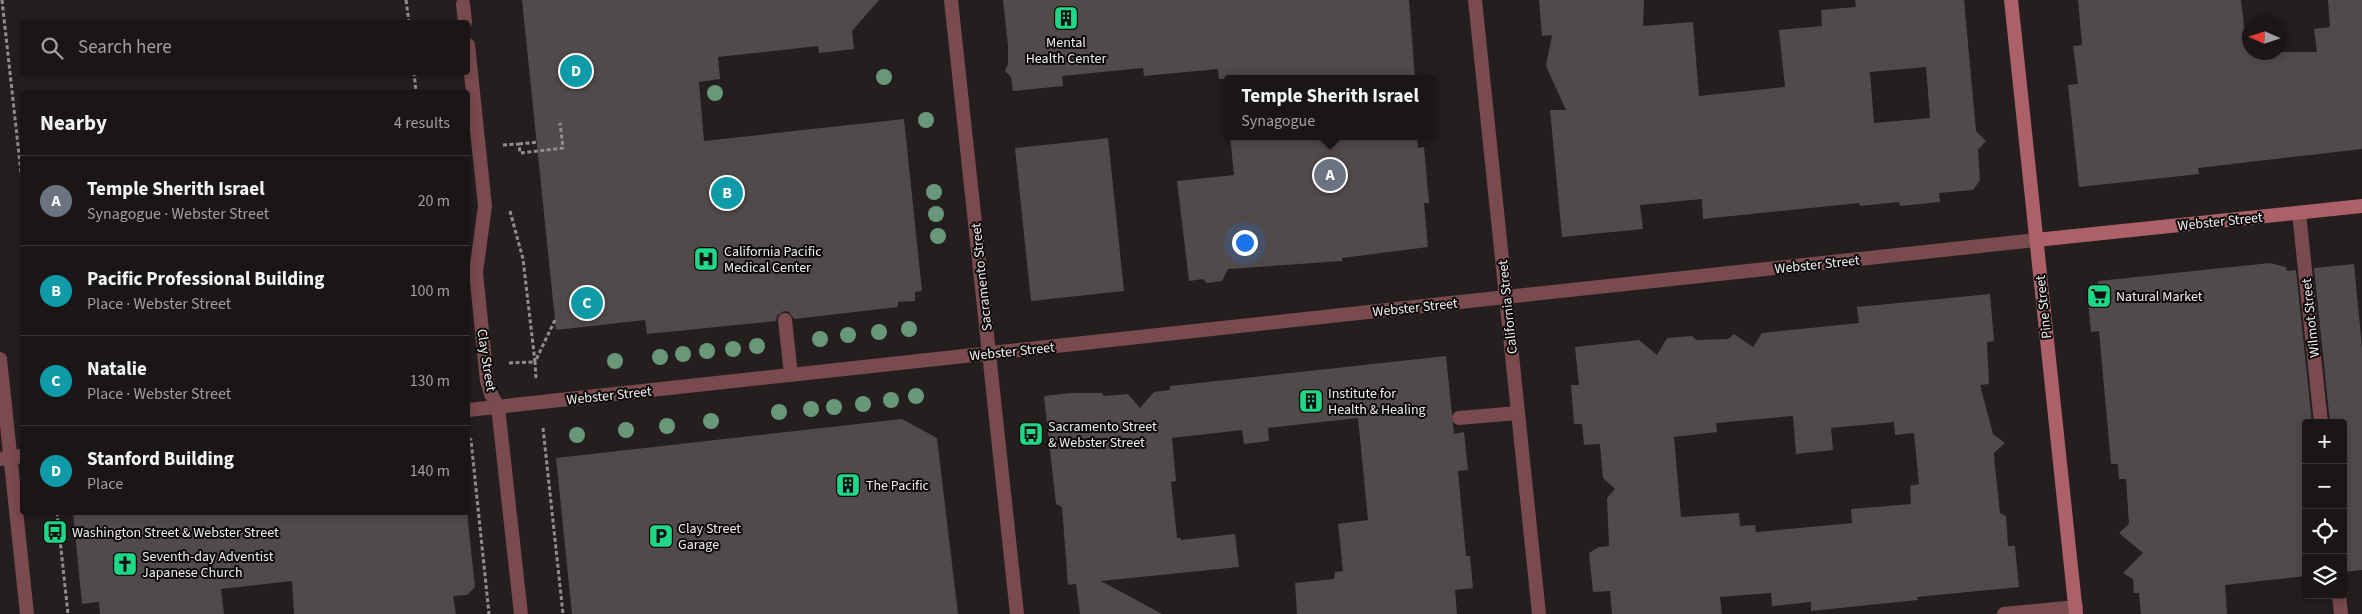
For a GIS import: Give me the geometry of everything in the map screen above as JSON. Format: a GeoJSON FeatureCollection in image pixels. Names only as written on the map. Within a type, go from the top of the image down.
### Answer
{"type":"FeatureCollection","features":[{"type":"Feature","properties":{"kind":"main road","name":"Pine Street"},"geometry":{"type":"LineString","coordinates":[[2010,0],[2076,611]]}},
{"type":"Feature","properties":{"kind":"main road","name":"Webster Street"},"geometry":{"type":"LineString","coordinates":[[2036,240],[2362,206]]}},
{"type":"Feature","properties":{"kind":"street","name":"Sacramento Street"},"geometry":{"type":"LineString","coordinates":[[951,0],[1017,614]]}},
{"type":"Feature","properties":{"kind":"street","name":"California Street"},"geometry":{"type":"LineString","coordinates":[[1475,0],[1539,614]]}},
{"type":"Feature","properties":{"kind":"street"},"geometry":{"type":"LineString","coordinates":[[463,4],[465,20]]}},
{"type":"Feature","properties":{"kind":"street","name":"Clay Street"},"geometry":{"type":"LineString","coordinates":[[470,64],[485,206],[477,282],[487,381],[498,407],[521,614]]}},
{"type":"Feature","properties":{"kind":"street","name":"Wilmot Street"},"geometry":{"type":"LineString","coordinates":[[2299,213],[2320,419]]}},
{"type":"Feature","properties":{"kind":"street","name":"Webster Street"},"geometry":{"type":"LineString","coordinates":[[470,410],[2036,240]]}},
{"type":"Feature","properties":{"kind":"street"},"geometry":{"type":"LineString","coordinates":[[785,320],[791,375]]}},
{"type":"Feature","properties":{"kind":"street"},"geometry":{"type":"LineString","coordinates":[[0,359],[27,614]]}},
{"type":"Feature","properties":{"kind":"street"},"geometry":{"type":"LineString","coordinates":[[1459,418],[1518,413]]}},
{"type":"Feature","properties":{"kind":"street"},"geometry":{"type":"LineString","coordinates":[[2339,599],[2341,614]]}},
{"type":"Feature","properties":{"kind":"street"},"geometry":{"type":"LineString","coordinates":[[2004,614],[2076,611]]}},
{"type":"Feature","properties":{"kind":"path"},"geometry":{"type":"LineString","coordinates":[[2,0],[20,164]]}},
{"type":"Feature","properties":{"kind":"path"},"geometry":{"type":"LineString","coordinates":[[406,0],[409,20]]}},
{"type":"Feature","properties":{"kind":"path"},"geometry":{"type":"LineString","coordinates":[[414,75],[416,90]]}},
{"type":"Feature","properties":{"kind":"path"},"geometry":{"type":"LineString","coordinates":[[519,144],[520,153],[563,148],[560,123]]}},
{"type":"Feature","properties":{"kind":"path"},"geometry":{"type":"LineString","coordinates":[[503,145],[538,142]]}},
{"type":"Feature","properties":{"kind":"path"},"geometry":{"type":"LineString","coordinates":[[523,259],[536,382]]}},
{"type":"Feature","properties":{"kind":"path"},"geometry":{"type":"LineString","coordinates":[[534,362],[555,320]]}},
{"type":"Feature","properties":{"kind":"path"},"geometry":{"type":"LineString","coordinates":[[543,428],[564,614]]}},
{"type":"Feature","properties":{"kind":"path"},"geometry":{"type":"LineString","coordinates":[[470,439],[489,614]]}},
{"type":"Feature","properties":{"kind":"path"},"geometry":{"type":"LineString","coordinates":[[57,515],[68,614]]}},
{"type":"Feature","properties":{"kind":"building"},"geometry":{"type":"Polygon","coordinates":[[[522,0],[879,0],[852,31],[854,49],[819,53],[818,46],[718,57],[720,79],[699,82],[704,141],[904,119],[922,291],[915,292],[915,301],[898,302],[898,307],[794,319],[789,312],[784,311],[777,316],[776,321],[647,334],[645,320],[556,330],[522,0]]]}},
{"type":"Feature","properties":{"kind":"building"},"geometry":{"type":"Polygon","coordinates":[[[1003,0],[1409,0],[1415,75],[1224,75],[1224,79],[1219,79],[1218,69],[1144,76],[1143,68],[1062,76],[1063,86],[1013,91],[1011,77],[1005,71],[1008,64],[1003,0]]]}},
{"type":"Feature","properties":{"kind":"building"},"geometry":{"type":"Polygon","coordinates":[[[1539,0],[1644,0],[1643,26],[1693,22],[1699,96],[1785,87],[1779,30],[1822,26],[1821,10],[1856,7],[1855,0],[1964,0],[1976,131],[1986,141],[1978,150],[1980,180],[1973,190],[1939,193],[1940,202],[1900,206],[1899,202],[1860,206],[1859,203],[1703,219],[1702,199],[1640,205],[1643,229],[1562,237],[1550,110],[1566,110],[1546,66],[1552,35],[1542,36],[1539,0]],[[1926,67],[1870,72],[1874,123],[1930,118],[1926,67]]]}},
{"type":"Feature","properties":{"kind":"building"},"geometry":{"type":"Polygon","coordinates":[[[2078,0],[2241,0],[2242,60],[2287,60],[2287,52],[2317,52],[2314,29],[2330,27],[2328,0],[2362,0],[2362,149],[2198,168],[2199,174],[2079,187],[2068,85],[2078,84],[2073,46],[2082,45],[2078,0]]]}},
{"type":"Feature","properties":{"kind":"building"},"geometry":{"type":"Polygon","coordinates":[[[1108,138],[1124,291],[1031,301],[1015,148],[1108,138]]]}},
{"type":"Feature","properties":{"kind":"building"},"geometry":{"type":"Polygon","coordinates":[[[1230,140],[1417,140],[1418,148],[1424,147],[1429,203],[1424,203],[1428,247],[1342,258],[1342,261],[1228,269],[1222,281],[1207,283],[1203,279],[1189,281],[1177,181],[1234,175],[1230,140]]]}},
{"type":"Feature","properties":{"kind":"building"},"geometry":{"type":"Polygon","coordinates":[[[2270,263],[2286,267],[2287,271],[2296,270],[2312,419],[2302,419],[2302,576],[2225,585],[2227,614],[2141,614],[2139,593],[2134,593],[2133,579],[2123,573],[2143,553],[2119,533],[2129,524],[2126,479],[2119,479],[2118,464],[2111,464],[2099,331],[2091,332],[2087,291],[2092,291],[2092,287],[2098,287],[2098,281],[2270,263]]]}},
{"type":"Feature","properties":{"kind":"building"},"geometry":{"type":"Polygon","coordinates":[[[2354,264],[2362,348],[2362,570],[2347,572],[2347,419],[2330,419],[2314,268],[2354,264]]]}},
{"type":"Feature","properties":{"kind":"building"},"geometry":{"type":"Polygon","coordinates":[[[1990,294],[1994,341],[1987,342],[1989,384],[1980,385],[1993,434],[2005,443],[1994,453],[1995,467],[2000,513],[2006,516],[2008,546],[2015,546],[2019,587],[1917,597],[1918,600],[1811,611],[1811,602],[1772,606],[1771,593],[1720,597],[1722,614],[1612,614],[1610,591],[1593,592],[1589,553],[1599,547],[1609,546],[1607,498],[1615,489],[1603,478],[1600,444],[1584,445],[1582,424],[1574,424],[1571,385],[1579,385],[1575,347],[1639,340],[1657,355],[1667,338],[1692,336],[1696,340],[1728,339],[1734,334],[1753,347],[1762,333],[1859,323],[1857,307],[1990,294]],[[1793,416],[1716,423],[1717,432],[1674,437],[1681,517],[1739,513],[1740,526],[1755,525],[1756,532],[1852,523],[1851,509],[1911,504],[1910,486],[1919,484],[1914,433],[1895,435],[1894,422],[1831,428],[1833,450],[1796,454],[1793,416]]]}},
{"type":"Feature","properties":{"kind":"building"},"geometry":{"type":"Polygon","coordinates":[[[1446,356],[1454,434],[1464,432],[1468,470],[1458,471],[1466,556],[1470,556],[1473,588],[1455,590],[1457,614],[1297,614],[1295,583],[1334,579],[1335,572],[1343,571],[1338,524],[1368,520],[1358,418],[1268,428],[1269,441],[1244,444],[1242,430],[1172,438],[1176,481],[1171,482],[1177,538],[1181,538],[1181,540],[1235,534],[1239,567],[1101,581],[1162,614],[1080,614],[1076,584],[1068,585],[1062,507],[1056,504],[1044,396],[1071,393],[1102,393],[1104,396],[1128,394],[1140,408],[1154,392],[1170,390],[1170,386],[1446,356]]]}},
{"type":"Feature","properties":{"kind":"building"},"geometry":{"type":"Polygon","coordinates":[[[902,419],[937,438],[958,614],[572,614],[556,458],[902,419]]]}},
{"type":"Feature","properties":{"kind":"building"},"geometry":{"type":"Polygon","coordinates":[[[73,515],[467,515],[475,587],[467,595],[453,596],[456,614],[294,614],[292,581],[221,589],[224,614],[100,614],[99,602],[82,604],[73,515]]]}},
{"type":"Feature","properties":{"kind":"place","name":"Mental Health Center"},"geometry":{"type":"Point","coordinates":[1066,18]}},
{"type":"Feature","properties":{"kind":"place","name":"Stanford Building"},"geometry":{"type":"Point","coordinates":[576,71]}},
{"type":"Feature","properties":{"kind":"place","name":"Temple Sherith Israel"},"geometry":{"type":"Point","coordinates":[1330,175]}},
{"type":"Feature","properties":{"kind":"place","name":"Pacific Professional Building"},"geometry":{"type":"Point","coordinates":[727,193]}},
{"type":"Feature","properties":{"kind":"place","name":"California Pacific Medical Center"},"geometry":{"type":"Point","coordinates":[706,259]}},
{"type":"Feature","properties":{"kind":"place","name":"Natural Market"},"geometry":{"type":"Point","coordinates":[2099,296]}},
{"type":"Feature","properties":{"kind":"place","name":"Natalie"},"geometry":{"type":"Point","coordinates":[587,303]}},
{"type":"Feature","properties":{"kind":"place","name":"Institute for Health & Healing"},"geometry":{"type":"Point","coordinates":[1311,401]}},
{"type":"Feature","properties":{"kind":"place","name":"Sacramento Street & Webster Street"},"geometry":{"type":"Point","coordinates":[1031,434]}},
{"type":"Feature","properties":{"kind":"place","name":"The Pacific"},"geometry":{"type":"Point","coordinates":[848,485]}},
{"type":"Feature","properties":{"kind":"place","name":"Washington Street & Webster Street"},"geometry":{"type":"Point","coordinates":[55,532]}},
{"type":"Feature","properties":{"kind":"place","name":"Clay Street Garage"},"geometry":{"type":"Point","coordinates":[661,536]}},
{"type":"Feature","properties":{"kind":"place","name":"Seventh-day Adventist Japanese Church"},"geometry":{"type":"Point","coordinates":[125,564]}}]}
